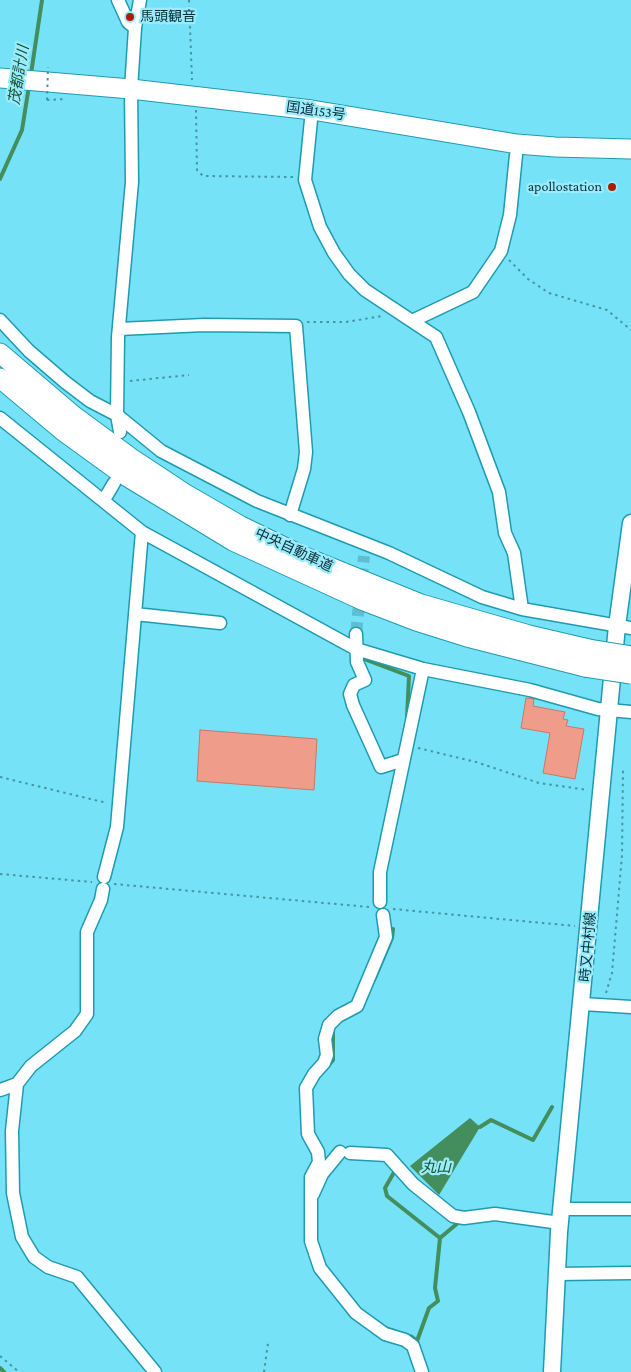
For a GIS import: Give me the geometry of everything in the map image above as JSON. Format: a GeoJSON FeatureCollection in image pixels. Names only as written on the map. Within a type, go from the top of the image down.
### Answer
{"type":"FeatureCollection","features":[{"type":"Feature","properties":{"kind":"highway","name":"国道153号"},"geometry":{"type":"LineString","coordinates":[[0,78],[19,80],[44,74],[131,89],[312,110],[517,144],[555,148],[631,149]]}},
{"type":"Feature","properties":{"kind":"highway","name":"中央自動車道"},"geometry":{"type":"LineString","coordinates":[[0,354],[74,416],[132,458],[184,493],[241,526],[305,557],[422,604],[529,635],[631,674]]}},
{"type":"Feature","properties":{"kind":"highway","name":"中央自動車道"},"geometry":{"type":"LineString","coordinates":[[0,378],[63,431],[121,473],[176,509],[233,541],[348,594],[467,637],[587,658],[631,656]]}},
{"type":"Feature","properties":{"kind":"main road","name":"時又中村線"},"geometry":{"type":"LineString","coordinates":[[552,1372],[561,1216],[583,1004],[609,710],[624,627],[631,523]]}},
{"type":"Feature","properties":{"kind":"street"},"geometry":{"type":"LineString","coordinates":[[118,0],[128,22],[135,28]]}},
{"type":"Feature","properties":{"kind":"street"},"geometry":{"type":"LineString","coordinates":[[120,432],[117,415],[119,329],[132,182],[131,89],[135,28],[140,0]]}},
{"type":"Feature","properties":{"kind":"street"},"geometry":{"type":"LineString","coordinates":[[311,120],[305,180],[315,214],[339,260],[365,290],[436,337],[469,412],[499,492],[505,533],[514,553],[522,609]]}},
{"type":"Feature","properties":{"kind":"street"},"geometry":{"type":"LineString","coordinates":[[412,321],[473,292],[501,251],[510,215],[516,156]]}},
{"type":"Feature","properties":{"kind":"street"},"geometry":{"type":"LineString","coordinates":[[0,320],[29,351],[90,401],[117,415],[177,461],[220,481],[256,501],[364,550],[482,597],[522,609],[624,627]]}},
{"type":"Feature","properties":{"kind":"street"},"geometry":{"type":"LineString","coordinates":[[119,329],[204,325],[296,326],[306,452],[304,469],[290,515]]}},
{"type":"Feature","properties":{"kind":"street"},"geometry":{"type":"LineString","coordinates":[[0,418],[142,532],[356,649],[423,669],[530,690],[609,710],[631,712]]}},
{"type":"Feature","properties":{"kind":"street"},"geometry":{"type":"LineString","coordinates":[[104,500],[114,483]]}},
{"type":"Feature","properties":{"kind":"street"},"geometry":{"type":"LineString","coordinates":[[142,532],[117,827],[103,883],[101,900],[87,932],[87,1014],[75,1031],[31,1066],[18,1084],[12,1131],[13,1184],[22,1237],[34,1257],[48,1267],[77,1277],[155,1372]]}},
{"type":"Feature","properties":{"kind":"street"},"geometry":{"type":"LineString","coordinates":[[135,614],[220,623]]}},
{"type":"Feature","properties":{"kind":"street"},"geometry":{"type":"LineString","coordinates":[[356,634],[357,662],[365,680],[354,685],[350,694],[353,705],[381,767],[403,760]]}},
{"type":"Feature","properties":{"kind":"street"},"geometry":{"type":"LineString","coordinates":[[422,1372],[413,1346],[405,1340],[385,1334],[368,1323],[356,1312],[320,1268],[311,1241],[309,1215],[312,1194],[311,1177],[319,1162],[318,1152],[308,1134],[306,1088],[314,1074],[324,1063],[327,1055],[325,1039],[329,1025],[338,1016],[357,1006],[386,937],[380,872],[423,669]]}},
{"type":"Feature","properties":{"kind":"street"},"geometry":{"type":"LineString","coordinates":[[583,1004],[631,1007]]}},
{"type":"Feature","properties":{"kind":"street"},"geometry":{"type":"LineString","coordinates":[[0,1090],[18,1084]]}},
{"type":"Feature","properties":{"kind":"street"},"geometry":{"type":"LineString","coordinates":[[312,1194],[322,1174],[345,1153],[387,1155],[413,1184],[453,1216],[464,1218],[495,1214],[561,1216],[631,1209]]}},
{"type":"Feature","properties":{"kind":"street"},"geometry":{"type":"LineString","coordinates":[[557,1274],[631,1273]]}},
{"type":"Feature","properties":{"kind":"path"},"geometry":{"type":"LineString","coordinates":[[189,0],[192,88]]}},
{"type":"Feature","properties":{"kind":"path"},"geometry":{"type":"LineString","coordinates":[[44,74],[47,100]]}},
{"type":"Feature","properties":{"kind":"path"},"geometry":{"type":"LineString","coordinates":[[196,105],[197,170],[203,176],[285,176],[305,180]]}},
{"type":"Feature","properties":{"kind":"path"},"geometry":{"type":"LineString","coordinates":[[501,251],[528,279],[549,293],[607,310],[631,330]]}},
{"type":"Feature","properties":{"kind":"path"},"geometry":{"type":"LineString","coordinates":[[296,326],[311,320],[364,320],[397,311]]}},
{"type":"Feature","properties":{"kind":"path"},"geometry":{"type":"LineString","coordinates":[[117,381],[148,380],[189,375]]}},
{"type":"Feature","properties":{"kind":"path"},"geometry":{"type":"LineString","coordinates":[[406,745],[476,762],[539,783],[592,791]]}},
{"type":"Feature","properties":{"kind":"path"},"geometry":{"type":"LineString","coordinates":[[603,1005],[612,973],[622,855],[623,769]]}},
{"type":"Feature","properties":{"kind":"path"},"geometry":{"type":"LineString","coordinates":[[0,777],[110,803],[118,802]]}},
{"type":"Feature","properties":{"kind":"path"},"geometry":{"type":"LineString","coordinates":[[0,874],[579,926]]}},
{"type":"Feature","properties":{"kind":"path"},"geometry":{"type":"LineString","coordinates":[[264,1372],[268,1343]]}},
{"type":"Feature","properties":{"kind":"path"},"geometry":{"type":"LineString","coordinates":[[0,1356],[19,1372]]}},
{"type":"Feature","properties":{"kind":"water","name":"丸山"},"geometry":{"type":"Polygon","coordinates":[[[470,1118],[480,1127],[439,1195],[410,1166],[470,1118]]]}},
{"type":"Feature","properties":{"kind":"building"},"geometry":{"type":"Polygon","coordinates":[[[526,698],[534,699],[533,706],[565,712],[563,719],[568,720],[566,726],[584,729],[575,779],[543,773],[550,733],[521,728],[526,698]]]}},
{"type":"Feature","properties":{"kind":"building"},"geometry":{"type":"Polygon","coordinates":[[[200,730],[317,739],[314,790],[197,781],[200,730]]]}},
{"type":"Feature","properties":{"kind":"waterway","name":"茂都計川"},"geometry":{"type":"LineString","coordinates":[[31,74],[42,0]]}},
{"type":"Feature","properties":{"kind":"waterway","name":"茂都計川"},"geometry":{"type":"LineString","coordinates":[[0,179],[22,130],[29,86]]}},
{"type":"Feature","properties":{"kind":"waterway"},"geometry":{"type":"LineString","coordinates":[[364,659],[409,676],[407,718]]}},
{"type":"Feature","properties":{"kind":"waterway"},"geometry":{"type":"LineString","coordinates":[[374,980],[392,938],[393,929]]}},
{"type":"Feature","properties":{"kind":"waterway"},"geometry":{"type":"LineString","coordinates":[[328,1066],[333,1060],[333,1032]]}},
{"type":"Feature","properties":{"kind":"waterway"},"geometry":{"type":"LineString","coordinates":[[480,1127],[491,1120],[533,1140],[552,1107]]}},
{"type":"Feature","properties":{"kind":"waterway"},"geometry":{"type":"LineString","coordinates":[[396,1169],[385,1188],[387,1196],[440,1238],[435,1288],[438,1301],[429,1308],[417,1341]]}},
{"type":"Feature","properties":{"kind":"waterway"},"geometry":{"type":"LineString","coordinates":[[440,1238],[459,1222]]}},
{"type":"Feature","properties":{"kind":"waterway"},"geometry":{"type":"LineString","coordinates":[[385,1328],[412,1337],[417,1341],[419,1348]]}},
{"type":"Feature","properties":{"kind":"waterway","name":"茂都計川"},"geometry":{"type":"LineString","coordinates":[[0,1368],[4,1372]]}},
{"type":"Feature","properties":{"kind":"tunnel"},"geometry":{"type":"LineString","coordinates":[[356,634],[364,556]]}},
{"type":"Feature","properties":{"kind":"place","name":"馬頭観音"},"geometry":{"type":"Point","coordinates":[130,17]}},
{"type":"Feature","properties":{"kind":"place","name":"apollostation"},"geometry":{"type":"Point","coordinates":[612,187]}}]}
